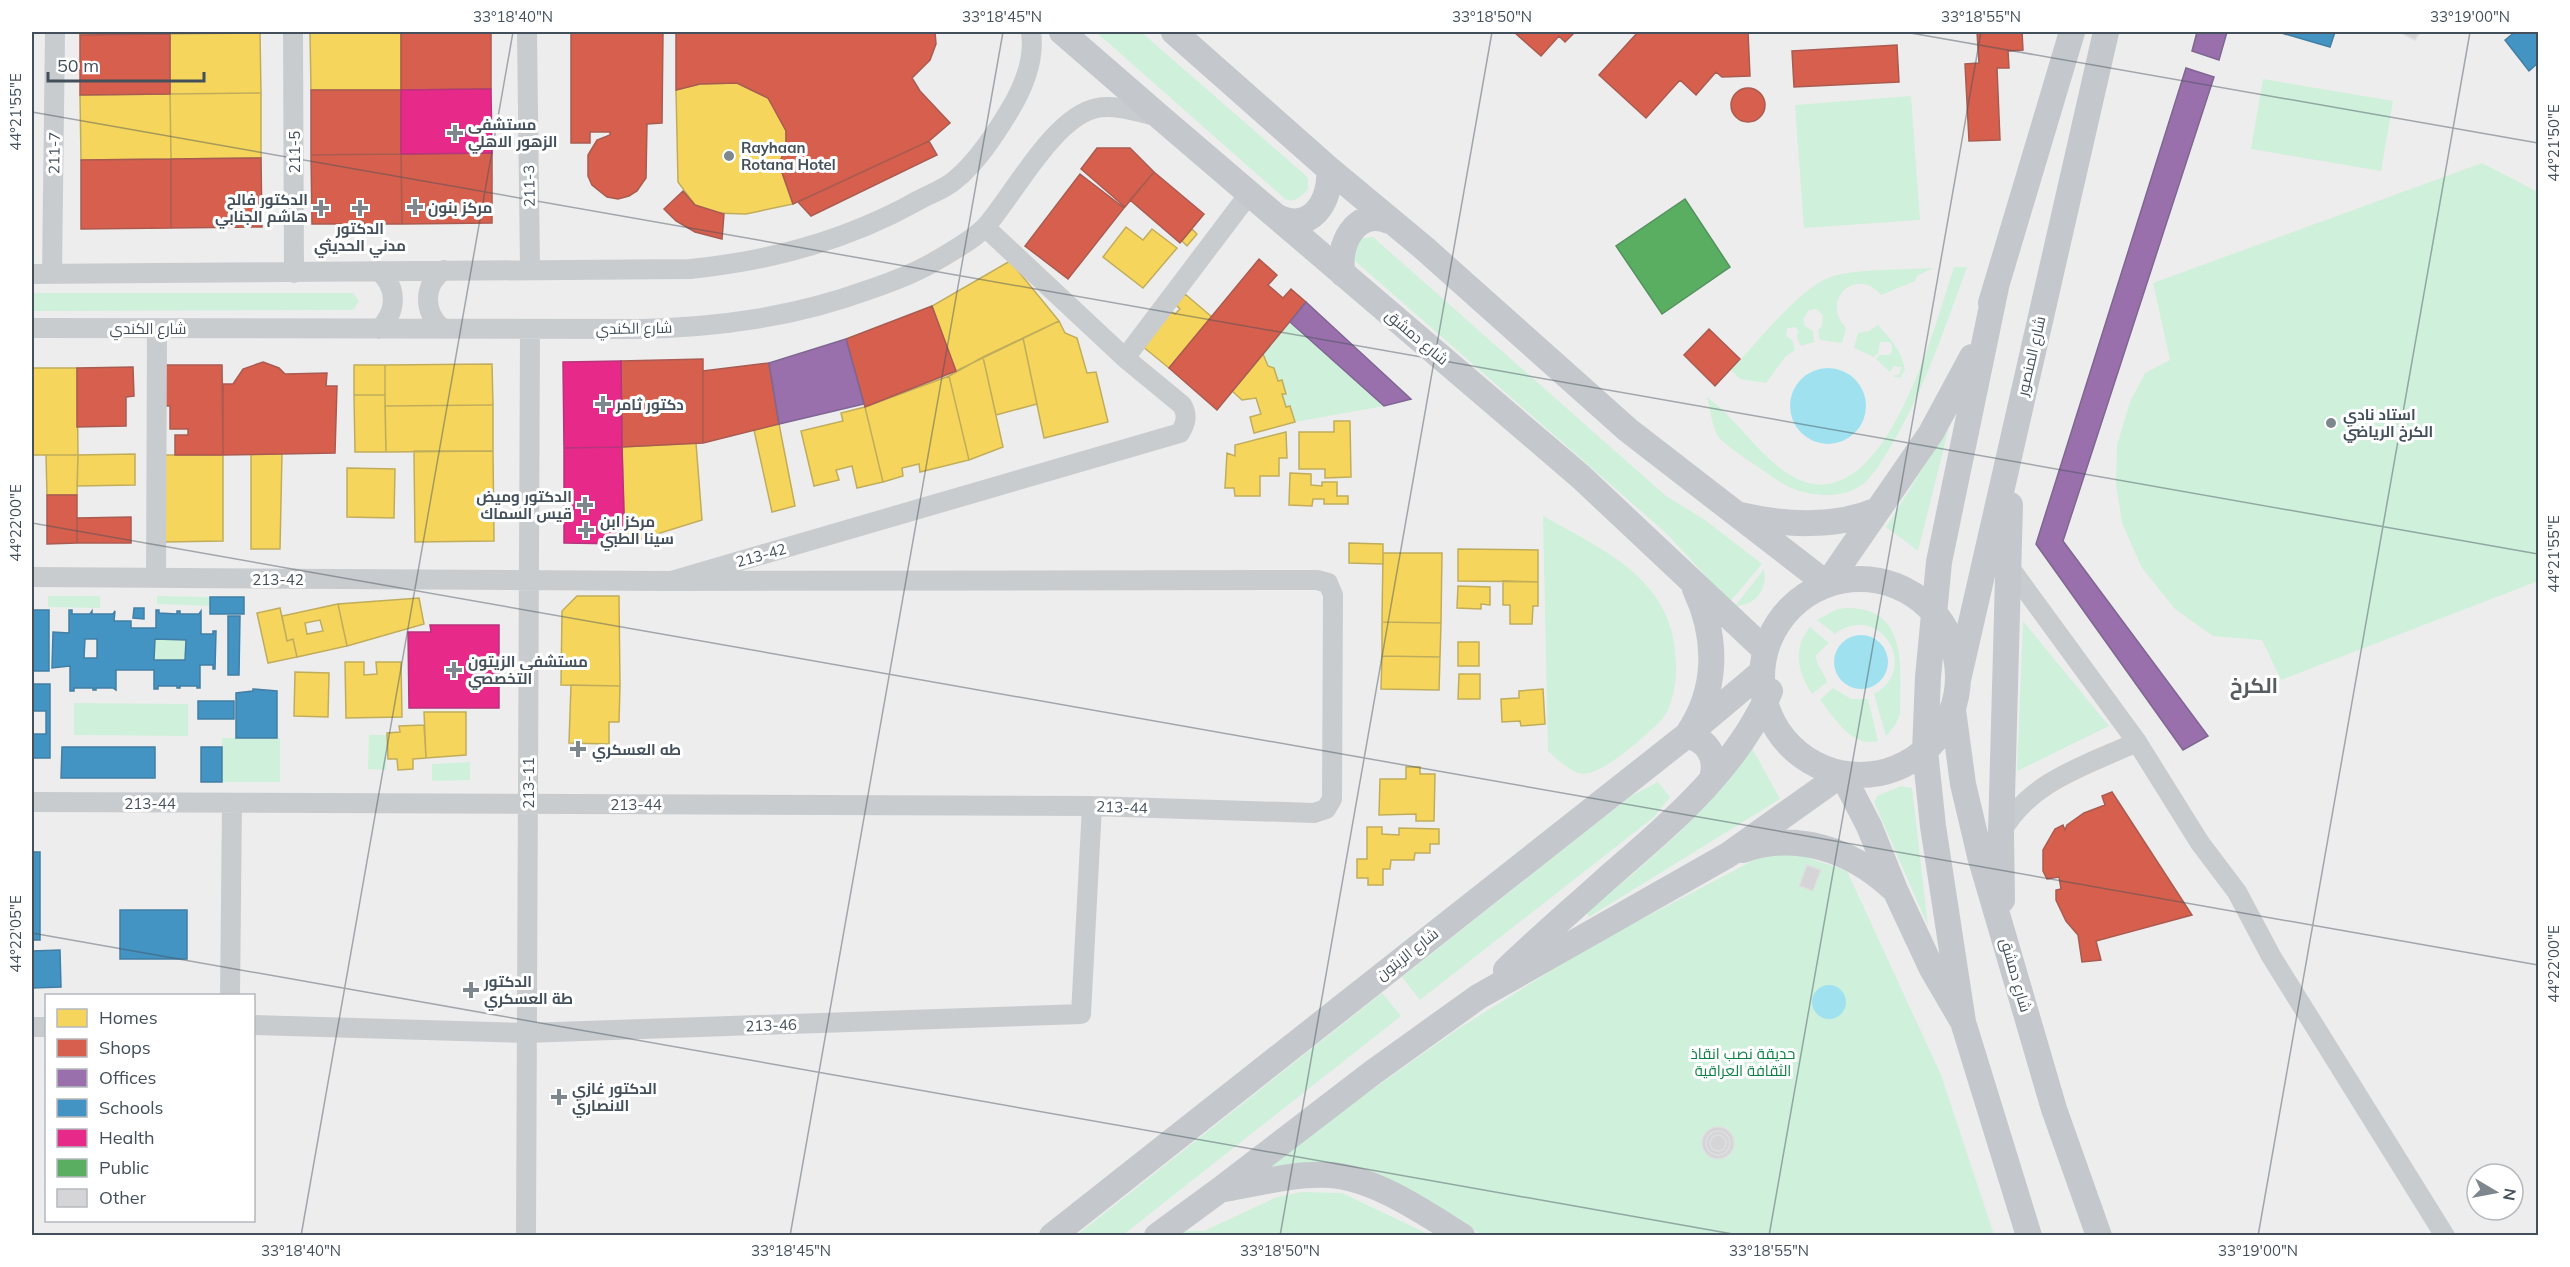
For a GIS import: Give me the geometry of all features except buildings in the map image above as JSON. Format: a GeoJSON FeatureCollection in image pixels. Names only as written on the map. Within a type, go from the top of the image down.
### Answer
{"type":"FeatureCollection","features":[{"type":"Feature","properties":{"kind":"main road","name":"شارع دمشق"},"geometry":{"type":"LineString","coordinates":[[1062,32],[1581,477],[1693,584],[1764,661]]}},
{"type":"Feature","properties":{"kind":"main road"},"geometry":{"type":"LineString","coordinates":[[1174,32],[1389,221],[1424,248],[1628,430],[1827,584]]}},
{"type":"Feature","properties":{"kind":"main road"},"geometry":{"type":"LineString","coordinates":[[1827,584],[1875,511],[1931,433],[1970,363],[1996,287],[2072,32]]}},
{"type":"Feature","properties":{"kind":"main road","name":"شارع المنصور"},"geometry":{"type":"LineString","coordinates":[[1958,680],[2106,32]]}},
{"type":"Feature","properties":{"kind":"main road"},"geometry":{"type":"LineString","coordinates":[[1276,216],[1287,222],[1296,222],[1309,217],[1320,208],[1327,196],[1330,183],[1329,169]]}},
{"type":"Feature","properties":{"kind":"main road"},"geometry":{"type":"LineString","coordinates":[[1343,274],[1340,263],[1341,249],[1356,226],[1380,217],[1389,221]]}},
{"type":"Feature","properties":{"kind":"main road"},"geometry":{"type":"LineString","coordinates":[[1996,287],[1939,562],[1928,677],[1925,751],[1933,826],[1963,1022],[2029,1236]]}},
{"type":"Feature","properties":{"kind":"main road"},"geometry":{"type":"LineString","coordinates":[[2002,927],[2001,833],[2012,441]]}},
{"type":"Feature","properties":{"kind":"main road"},"geometry":{"type":"LineString","coordinates":[[1735,514],[1788,523],[1815,523],[1866,515],[1875,511]]}},
{"type":"Feature","properties":{"kind":"main road"},"geometry":{"type":"LineString","coordinates":[[1478,997],[1685,810],[1748,731],[1765,703],[1778,672],[1787,639],[1791,606],[1790,556]]}},
{"type":"Feature","properties":{"kind":"main road"},"geometry":{"type":"LineString","coordinates":[[1859,578],[1887,582],[1913,593],[1934,611],[1948,632],[1956,656],[1958,680],[1953,710],[1941,732],[1925,751],[1908,763],[1889,771],[1869,775],[1842,774],[1816,765],[1793,750],[1776,728],[1765,703],[1764,661],[1776,626],[1791,606],[1808,593],[1827,584],[1859,578]]}},
{"type":"Feature","properties":{"kind":"main road"},"geometry":{"type":"LineString","coordinates":[[1693,584],[1704,607],[1710,632],[1712,657],[1710,683],[1703,708],[1687,735],[1702,741],[1712,754],[1714,771],[1712,779]]}},
{"type":"Feature","properties":{"kind":"main road","name":"شارع الزيتون"},"geometry":{"type":"LineString","coordinates":[[1052,1236],[1687,735],[1764,661]]}},
{"type":"Feature","properties":{"kind":"main road","name":"شارع دمشق"},"geometry":{"type":"LineString","coordinates":[[1953,710],[1965,794],[1980,856],[2054,1109],[2099,1236]]}},
{"type":"Feature","properties":{"kind":"main road"},"geometry":{"type":"LineString","coordinates":[[1157,1236],[1372,1073],[1478,997],[1728,855],[1842,774]]}},
{"type":"Feature","properties":{"kind":"main road"},"geometry":{"type":"LineString","coordinates":[[1842,774],[1869,826],[1894,890],[1932,969],[1963,1022]]}},
{"type":"Feature","properties":{"kind":"main road"},"geometry":{"type":"LineString","coordinates":[[1728,855],[1772,844],[1795,843],[1817,846],[1859,862],[1894,890]]}},
{"type":"Feature","properties":{"kind":"main road"},"geometry":{"type":"LineString","coordinates":[[1221,1189],[1310,1175],[1331,1175],[1350,1179],[1406,1202],[1462,1236]]}},
{"type":"Feature","properties":{"kind":"street","name":"211-7"},"geometry":{"type":"LineString","coordinates":[[52,274],[55,32]]}},
{"type":"Feature","properties":{"kind":"street","name":"211-5"},"geometry":{"type":"LineString","coordinates":[[293,32],[294,273]]}},
{"type":"Feature","properties":{"kind":"street","name":"211-3"},"geometry":{"type":"LineString","coordinates":[[527,32],[530,268]]}},
{"type":"Feature","properties":{"kind":"street"},"geometry":{"type":"LineString","coordinates":[[32,274],[294,273],[530,268],[690,269],[724,266],[767,258],[837,239],[894,214],[954,181],[992,140],[1015,102],[1031,61],[1031,32]]}},
{"type":"Feature","properties":{"kind":"street","name":"شارع الكندي"},"geometry":{"type":"LineString","coordinates":[[32,328],[530,330],[700,327],[766,319],[827,305],[890,282],[938,260],[985,227],[1062,127],[1080,113],[1099,107],[1160,117]]}},
{"type":"Feature","properties":{"kind":"street"},"geometry":{"type":"LineString","coordinates":[[1125,358],[1249,194]]}},
{"type":"Feature","properties":{"kind":"street","name":"213-42"},"geometry":{"type":"LineString","coordinates":[[32,577],[671,581],[1180,433],[1186,420],[1186,413],[1182,405],[1125,358],[985,227]]}},
{"type":"Feature","properties":{"kind":"street"},"geometry":{"type":"LineString","coordinates":[[442,328],[432,318],[428,306],[428,294],[432,282],[444,270]]}},
{"type":"Feature","properties":{"kind":"street"},"geometry":{"type":"LineString","coordinates":[[379,271],[392,288],[394,300],[392,312],[379,329]]}},
{"type":"Feature","properties":{"kind":"street"},"geometry":{"type":"LineString","coordinates":[[156,579],[157,328]]}},
{"type":"Feature","properties":{"kind":"street","name":"213-11"},"geometry":{"type":"LineString","coordinates":[[526,1236],[530,330]]}},
{"type":"Feature","properties":{"kind":"street"},"geometry":{"type":"LineString","coordinates":[[2007,564],[2137,741],[2200,843],[2237,892],[2271,957],[2445,1236]]}},
{"type":"Feature","properties":{"kind":"street","name":"213-44"},"geometry":{"type":"LineString","coordinates":[[32,802],[1092,806],[1314,813],[1326,809],[1332,799],[1333,595],[1328,583],[1317,580],[671,581]]}},
{"type":"Feature","properties":{"kind":"street"},"geometry":{"type":"LineString","coordinates":[[2001,833],[2010,817],[2045,784],[2137,741]]}},
{"type":"Feature","properties":{"kind":"street"},"geometry":{"type":"LineString","coordinates":[[230,994],[232,803]]}},
{"type":"Feature","properties":{"kind":"street","name":"213-46"},"geometry":{"type":"LineString","coordinates":[[255,1025],[526,1033],[1081,1014],[1092,806]]}},
{"type":"Feature","properties":{"kind":"green space"},"geometry":{"type":"Polygon","coordinates":[[[1096,32],[1141,32],[1303,173],[1308,178],[1308,189],[1298,198],[1285,199],[1096,32]]]}},
{"type":"Feature","properties":{"kind":"green space"},"geometry":{"type":"Polygon","coordinates":[[[2263,79],[2393,101],[2381,171],[2251,149],[2263,79]]]}},
{"type":"Feature","properties":{"kind":"green space"},"geometry":{"type":"Polygon","coordinates":[[[1911,96],[1920,220],[1804,228],[1795,105],[1911,96]]]}},
{"type":"Feature","properties":{"kind":"green space","name":"استاد نادي الكرخ الرياضي"},"geometry":{"type":"Polygon","coordinates":[[[2482,163],[2538,192],[2538,581],[2281,680],[2262,640],[2213,636],[2175,609],[2142,568],[2122,523],[2116,484],[2117,445],[2130,402],[2145,373],[2170,360],[2153,283],[2482,163]]]}},
{"type":"Feature","properties":{"kind":"green space"},"geometry":{"type":"Polygon","coordinates":[[[1373,237],[1666,496],[1705,520],[1762,564],[1730,602],[1666,533],[1355,261],[1353,246],[1361,238],[1373,237]]]}},
{"type":"Feature","properties":{"kind":"green space"},"geometry":{"type":"Polygon","coordinates":[[[1954,267],[1967,267],[1932,361],[1912,407],[1888,451],[1877,469],[1863,484],[1854,490],[1831,495],[1796,490],[1755,465],[1718,436],[1707,397],[1767,457],[1790,475],[1823,484],[1852,474],[1878,449],[1900,413],[1918,373],[1954,267]]]}},
{"type":"Feature","properties":{"kind":"green space"},"geometry":{"type":"Polygon","coordinates":[[[1933,268],[1917,276],[1915,281],[1881,295],[1872,287],[1862,284],[1853,285],[1845,290],[1839,297],[1837,307],[1839,317],[1846,328],[1842,343],[1820,340],[1818,330],[1822,326],[1823,315],[1816,309],[1809,310],[1803,319],[1805,326],[1813,331],[1814,342],[1801,346],[1797,338],[1796,327],[1787,328],[1786,336],[1792,340],[1795,350],[1786,356],[1766,383],[1740,379],[1731,370],[1790,306],[1803,294],[1828,278],[1851,272],[1933,268]]]}},
{"type":"Feature","properties":{"kind":"green space"},"geometry":{"type":"Polygon","coordinates":[[[32,293],[353,293],[359,301],[354,309],[349,310],[32,311],[32,293]]]}},
{"type":"Feature","properties":{"kind":"green space"},"geometry":{"type":"Polygon","coordinates":[[[1290,322],[1384,406],[1295,422],[1290,406],[1286,407],[1282,394],[1286,393],[1282,380],[1278,381],[1274,368],[1268,366],[1263,354],[1290,322]]]}},
{"type":"Feature","properties":{"kind":"green space"},"geometry":{"type":"Polygon","coordinates":[[[1878,325],[1901,356],[1905,369],[1900,378],[1892,376],[1900,374],[1901,367],[1894,366],[1890,372],[1876,359],[1880,355],[1889,355],[1892,352],[1890,342],[1880,342],[1878,353],[1874,357],[1854,348],[1858,333],[1869,331],[1878,325]]]}},
{"type":"Feature","properties":{"kind":"green space"},"geometry":{"type":"Polygon","coordinates":[[[1948,431],[1918,551],[1886,527],[1948,431]]]}},
{"type":"Feature","properties":{"kind":"green space"},"geometry":{"type":"Polygon","coordinates":[[[1543,516],[1591,543],[1634,572],[1651,590],[1664,611],[1673,636],[1675,681],[1671,703],[1664,716],[1633,746],[1609,764],[1587,773],[1578,773],[1570,769],[1548,751],[1543,516]]]}},
{"type":"Feature","properties":{"kind":"green space"},"geometry":{"type":"Polygon","coordinates":[[[1764,569],[1764,584],[1759,595],[1749,603],[1735,606],[1764,569]]]}},
{"type":"Feature","properties":{"kind":"green space"},"geometry":{"type":"Polygon","coordinates":[[[48,596],[100,596],[100,608],[48,607],[48,596]]]}},
{"type":"Feature","properties":{"kind":"green space"},"geometry":{"type":"Polygon","coordinates":[[[157,596],[210,597],[210,606],[157,604],[157,596]]]}},
{"type":"Feature","properties":{"kind":"green space"},"geometry":{"type":"Polygon","coordinates":[[[1844,608],[1865,610],[1881,617],[1891,629],[1897,643],[1901,678],[1900,714],[1896,724],[1886,736],[1874,694],[1888,683],[1894,669],[1894,655],[1889,642],[1879,631],[1866,625],[1851,626],[1835,634],[1817,620],[1835,610],[1844,608]]]}},
{"type":"Feature","properties":{"kind":"green space"},"geometry":{"type":"Polygon","coordinates":[[[2023,621],[2109,726],[2017,771],[2023,621]]]}},
{"type":"Feature","properties":{"kind":"green space"},"geometry":{"type":"Polygon","coordinates":[[[1810,627],[1829,643],[1816,655],[1827,682],[1812,694],[1803,677],[1799,660],[1804,635],[1810,627]]]}},
{"type":"Feature","properties":{"kind":"green space"},"geometry":{"type":"Polygon","coordinates":[[[155,639],[186,640],[185,660],[154,660],[155,639]]]}},
{"type":"Feature","properties":{"kind":"green space"},"geometry":{"type":"Polygon","coordinates":[[[1833,688],[1851,699],[1868,699],[1878,741],[1860,740],[1844,730],[1838,723],[1820,700],[1833,688]]]}},
{"type":"Feature","properties":{"kind":"green space"},"geometry":{"type":"Polygon","coordinates":[[[74,703],[188,704],[188,736],[74,735],[74,703]]]}},
{"type":"Feature","properties":{"kind":"green space"},"geometry":{"type":"Polygon","coordinates":[[[369,735],[387,735],[386,770],[368,769],[369,735]]]}},
{"type":"Feature","properties":{"kind":"green space"},"geometry":{"type":"Polygon","coordinates":[[[222,738],[280,738],[280,782],[222,782],[222,738]]]}},
{"type":"Feature","properties":{"kind":"green space"},"geometry":{"type":"Polygon","coordinates":[[[1751,746],[1780,799],[1589,917],[1585,911],[1632,875],[1682,830],[1728,778],[1751,746]]]}},
{"type":"Feature","properties":{"kind":"green space"},"geometry":{"type":"Polygon","coordinates":[[[470,762],[470,780],[432,781],[432,764],[470,762]]]}},
{"type":"Feature","properties":{"kind":"green space"},"geometry":{"type":"Polygon","coordinates":[[[1658,782],[1670,797],[1654,817],[1420,1000],[1402,977],[1631,796],[1658,782]]]}},
{"type":"Feature","properties":{"kind":"green space"},"geometry":{"type":"Polygon","coordinates":[[[1901,786],[1912,788],[1928,926],[1874,802],[1877,796],[1901,786]]]}},
{"type":"Feature","properties":{"kind":"green space","name":"حديقة نصب انقاذ الثقافة العراقية"},"geometry":{"type":"Polygon","coordinates":[[[1791,852],[1847,871],[1941,1075],[1994,1235],[1482,1235],[1450,1216],[1266,1169],[1279,1155],[1458,1029],[1587,948],[1758,858],[1791,852]]]}},
{"type":"Feature","properties":{"kind":"green space"},"geometry":{"type":"Polygon","coordinates":[[[1382,993],[1401,1016],[1123,1235],[1077,1235],[1382,993]]]}},
{"type":"Feature","properties":{"kind":"green space"},"geometry":{"type":"Polygon","coordinates":[[[1302,1192],[1342,1193],[1430,1235],[1179,1236],[1184,1231],[1204,1231],[1277,1197],[1302,1192]]]}},
{"type":"Feature","properties":{"kind":"water"},"geometry":{"type":"Polygon","coordinates":[[[1828,368],[1843,371],[1855,379],[1863,391],[1866,406],[1863,421],[1855,433],[1843,441],[1828,444],[1813,441],[1801,433],[1793,421],[1790,406],[1793,391],[1801,379],[1813,371],[1828,368]]]}},
{"type":"Feature","properties":{"kind":"water"},"geometry":{"type":"Polygon","coordinates":[[[1861,635],[1871,637],[1880,643],[1886,652],[1888,662],[1886,672],[1880,681],[1871,687],[1861,689],[1851,687],[1842,681],[1836,672],[1834,662],[1836,652],[1842,643],[1851,637],[1861,635]]]}},
{"type":"Feature","properties":{"kind":"water"},"geometry":{"type":"Polygon","coordinates":[[[1829,985],[1841,990],[1846,1002],[1841,1014],[1829,1019],[1817,1014],[1812,1002],[1817,990],[1829,985]]]}},
{"type":"Feature","properties":{"kind":"place","name":"مستشفى الزهور الاهلي"},"geometry":{"type":"Point","coordinates":[455,133]}},
{"type":"Feature","properties":{"kind":"place","name":"Rayhaan Rotana Hotel"},"geometry":{"type":"Point","coordinates":[729,156]}},
{"type":"Feature","properties":{"kind":"place","name":"مركز بنون"},"geometry":{"type":"Point","coordinates":[415,207]}},
{"type":"Feature","properties":{"kind":"place","name":"الدكتور فالح هاشم الجنابي"},"geometry":{"type":"Point","coordinates":[321,208]}},
{"type":"Feature","properties":{"kind":"place","name":"الدكتور مدني الحديثي"},"geometry":{"type":"Point","coordinates":[360,208]}},
{"type":"Feature","properties":{"kind":"place","name":"دكتور ثامر"},"geometry":{"type":"Point","coordinates":[603,404]}},
{"type":"Feature","properties":{"kind":"place","name":"استاد نادي الكرخ الرياضي"},"geometry":{"type":"Point","coordinates":[2331,423]}},
{"type":"Feature","properties":{"kind":"place","name":"الدكتور وميض قيس السماك"},"geometry":{"type":"Point","coordinates":[585,505]}},
{"type":"Feature","properties":{"kind":"place","name":"مركز ابن سينا الطبي"},"geometry":{"type":"Point","coordinates":[586,530]}},
{"type":"Feature","properties":{"kind":"place","name":"مستشفى الزيتون التخصصي"},"geometry":{"type":"Point","coordinates":[454,670]}},
{"type":"Feature","properties":{"kind":"place","name":"طه العسكري"},"geometry":{"type":"Point","coordinates":[578,749]}},
{"type":"Feature","properties":{"kind":"place","name":"الدكتور طة العسكري"},"geometry":{"type":"Point","coordinates":[471,990]}},
{"type":"Feature","properties":{"kind":"place","name":"الدكتور غازي الانصاري"},"geometry":{"type":"Point","coordinates":[559,1097]}},
{"type":"Feature","properties":{"kind":"district","name":"الكرخ"},"geometry":{"type":"Point","coordinates":[2254,685]}}]}
